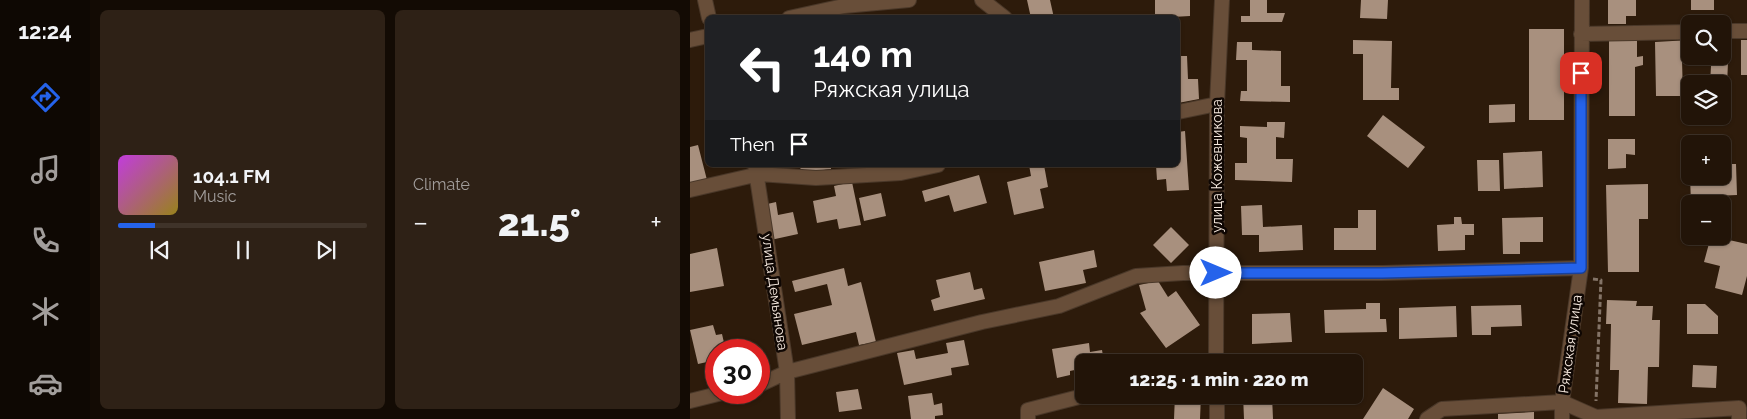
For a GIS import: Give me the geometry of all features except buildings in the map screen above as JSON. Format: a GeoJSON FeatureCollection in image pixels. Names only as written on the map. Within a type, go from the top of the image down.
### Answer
{"type":"FeatureCollection","features":[{"type":"Feature","properties":{"kind":"street"},"geometry":{"type":"LineString","coordinates":[[705,0],[708,15]]}},
{"type":"Feature","properties":{"kind":"street"},"geometry":{"type":"LineString","coordinates":[[803,15],[844,6],[909,0]]}},
{"type":"Feature","properties":{"kind":"street"},"geometry":{"type":"LineString","coordinates":[[982,0],[1001,15]]}},
{"type":"Feature","properties":{"kind":"street","name":"улица Кожевникова"},"geometry":{"type":"LineString","coordinates":[[1216,354],[1217,104],[1222,0]]}},
{"type":"Feature","properties":{"kind":"street","name":"Ряжская улица"},"geometry":{"type":"LineString","coordinates":[[1562,419],[1562,402],[1581,273],[1582,0]]}},
{"type":"Feature","properties":{"kind":"street"},"geometry":{"type":"LineString","coordinates":[[1731,31],[1747,31]]}},
{"type":"Feature","properties":{"kind":"street"},"geometry":{"type":"LineString","coordinates":[[1581,34],[1681,32]]}},
{"type":"Feature","properties":{"kind":"street"},"geometry":{"type":"LineString","coordinates":[[690,40],[705,37]]}},
{"type":"Feature","properties":{"kind":"street"},"geometry":{"type":"LineString","coordinates":[[1180,112],[1217,104]]}},
{"type":"Feature","properties":{"kind":"street"},"geometry":{"type":"LineString","coordinates":[[690,190],[757,170],[816,178],[901,173],[929,167]]}},
{"type":"Feature","properties":{"kind":"street","name":"улица Демьянова"},"geometry":{"type":"LineString","coordinates":[[757,170],[787,372],[788,419]]}},
{"type":"Feature","properties":{"kind":"street"},"geometry":{"type":"LineString","coordinates":[[770,380],[787,372],[982,322],[1059,306],[1136,276],[1216,273],[1581,273]]}},
{"type":"Feature","properties":{"kind":"street"},"geometry":{"type":"LineString","coordinates":[[690,401],[705,397]]}},
{"type":"Feature","properties":{"kind":"street"},"geometry":{"type":"LineString","coordinates":[[1028,419],[1028,410],[1075,398]]}},
{"type":"Feature","properties":{"kind":"street"},"geometry":{"type":"LineString","coordinates":[[1427,419],[1442,408],[1562,402],[1596,417],[1739,408],[1739,419]]}},
{"type":"Feature","properties":{"kind":"street"},"geometry":{"type":"LineString","coordinates":[[1217,404],[1217,419]]}},
{"type":"Feature","properties":{"kind":"path"},"geometry":{"type":"LineString","coordinates":[[1581,273],[1601,280],[1596,417]]}},
{"type":"Feature","properties":{"kind":"route"},"geometry":{"type":"LineString","coordinates":[[1216,273],[1382,273],[1581,268],[1581,73]]}}]}
